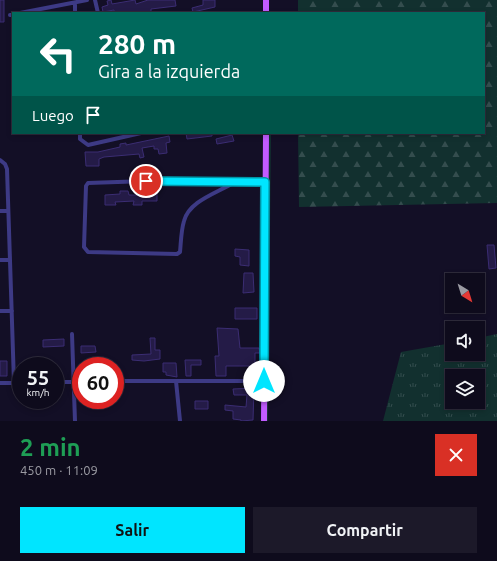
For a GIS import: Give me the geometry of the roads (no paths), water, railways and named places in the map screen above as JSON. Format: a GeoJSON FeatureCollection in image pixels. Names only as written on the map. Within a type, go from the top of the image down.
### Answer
{"type":"FeatureCollection","features":[{"type":"Feature","properties":{"kind":"main road"},"geometry":{"type":"LineString","coordinates":[[266,0],[266,12]]}},
{"type":"Feature","properties":{"kind":"main road"},"geometry":{"type":"LineString","coordinates":[[264,421],[266,134]]}},
{"type":"Feature","properties":{"kind":"street"},"geometry":{"type":"LineString","coordinates":[[52,0],[54,6]]}},
{"type":"Feature","properties":{"kind":"street"},"geometry":{"type":"LineString","coordinates":[[25,12],[87,0]]}},
{"type":"Feature","properties":{"kind":"street"},"geometry":{"type":"LineString","coordinates":[[95,0],[98,12]]}},
{"type":"Feature","properties":{"kind":"street"},"geometry":{"type":"LineString","coordinates":[[75,3],[75,12]]}},
{"type":"Feature","properties":{"kind":"street"},"geometry":{"type":"LineString","coordinates":[[80,134],[80,139],[88,145],[137,134]]}},
{"type":"Feature","properties":{"kind":"street"},"geometry":{"type":"LineString","coordinates":[[0,160],[5,164],[7,169],[13,357]]}},
{"type":"Feature","properties":{"kind":"street"},"geometry":{"type":"LineString","coordinates":[[233,183],[197,204],[188,213],[184,221],[180,252],[177,254],[96,252],[85,250],[86,186],[88,183],[153,181],[233,183],[265,182]]}},
{"type":"Feature","properties":{"kind":"street"},"geometry":{"type":"LineString","coordinates":[[0,211],[8,211]]}},
{"type":"Feature","properties":{"kind":"street"},"geometry":{"type":"LineString","coordinates":[[0,260],[10,260]]}},
{"type":"Feature","properties":{"kind":"street"},"geometry":{"type":"LineString","coordinates":[[0,311],[12,311]]}},
{"type":"Feature","properties":{"kind":"street"},"geometry":{"type":"LineString","coordinates":[[72,334],[72,357]]}},
{"type":"Feature","properties":{"kind":"street"},"geometry":{"type":"LineString","coordinates":[[124,381],[264,381]]}},
{"type":"Feature","properties":{"kind":"street"},"geometry":{"type":"LineString","coordinates":[[176,381],[180,421]]}},
{"type":"Feature","properties":{"kind":"street"},"geometry":{"type":"LineString","coordinates":[[0,383],[12,383]]}},
{"type":"Feature","properties":{"kind":"street"},"geometry":{"type":"LineString","coordinates":[[74,409],[75,421]]}}]}
